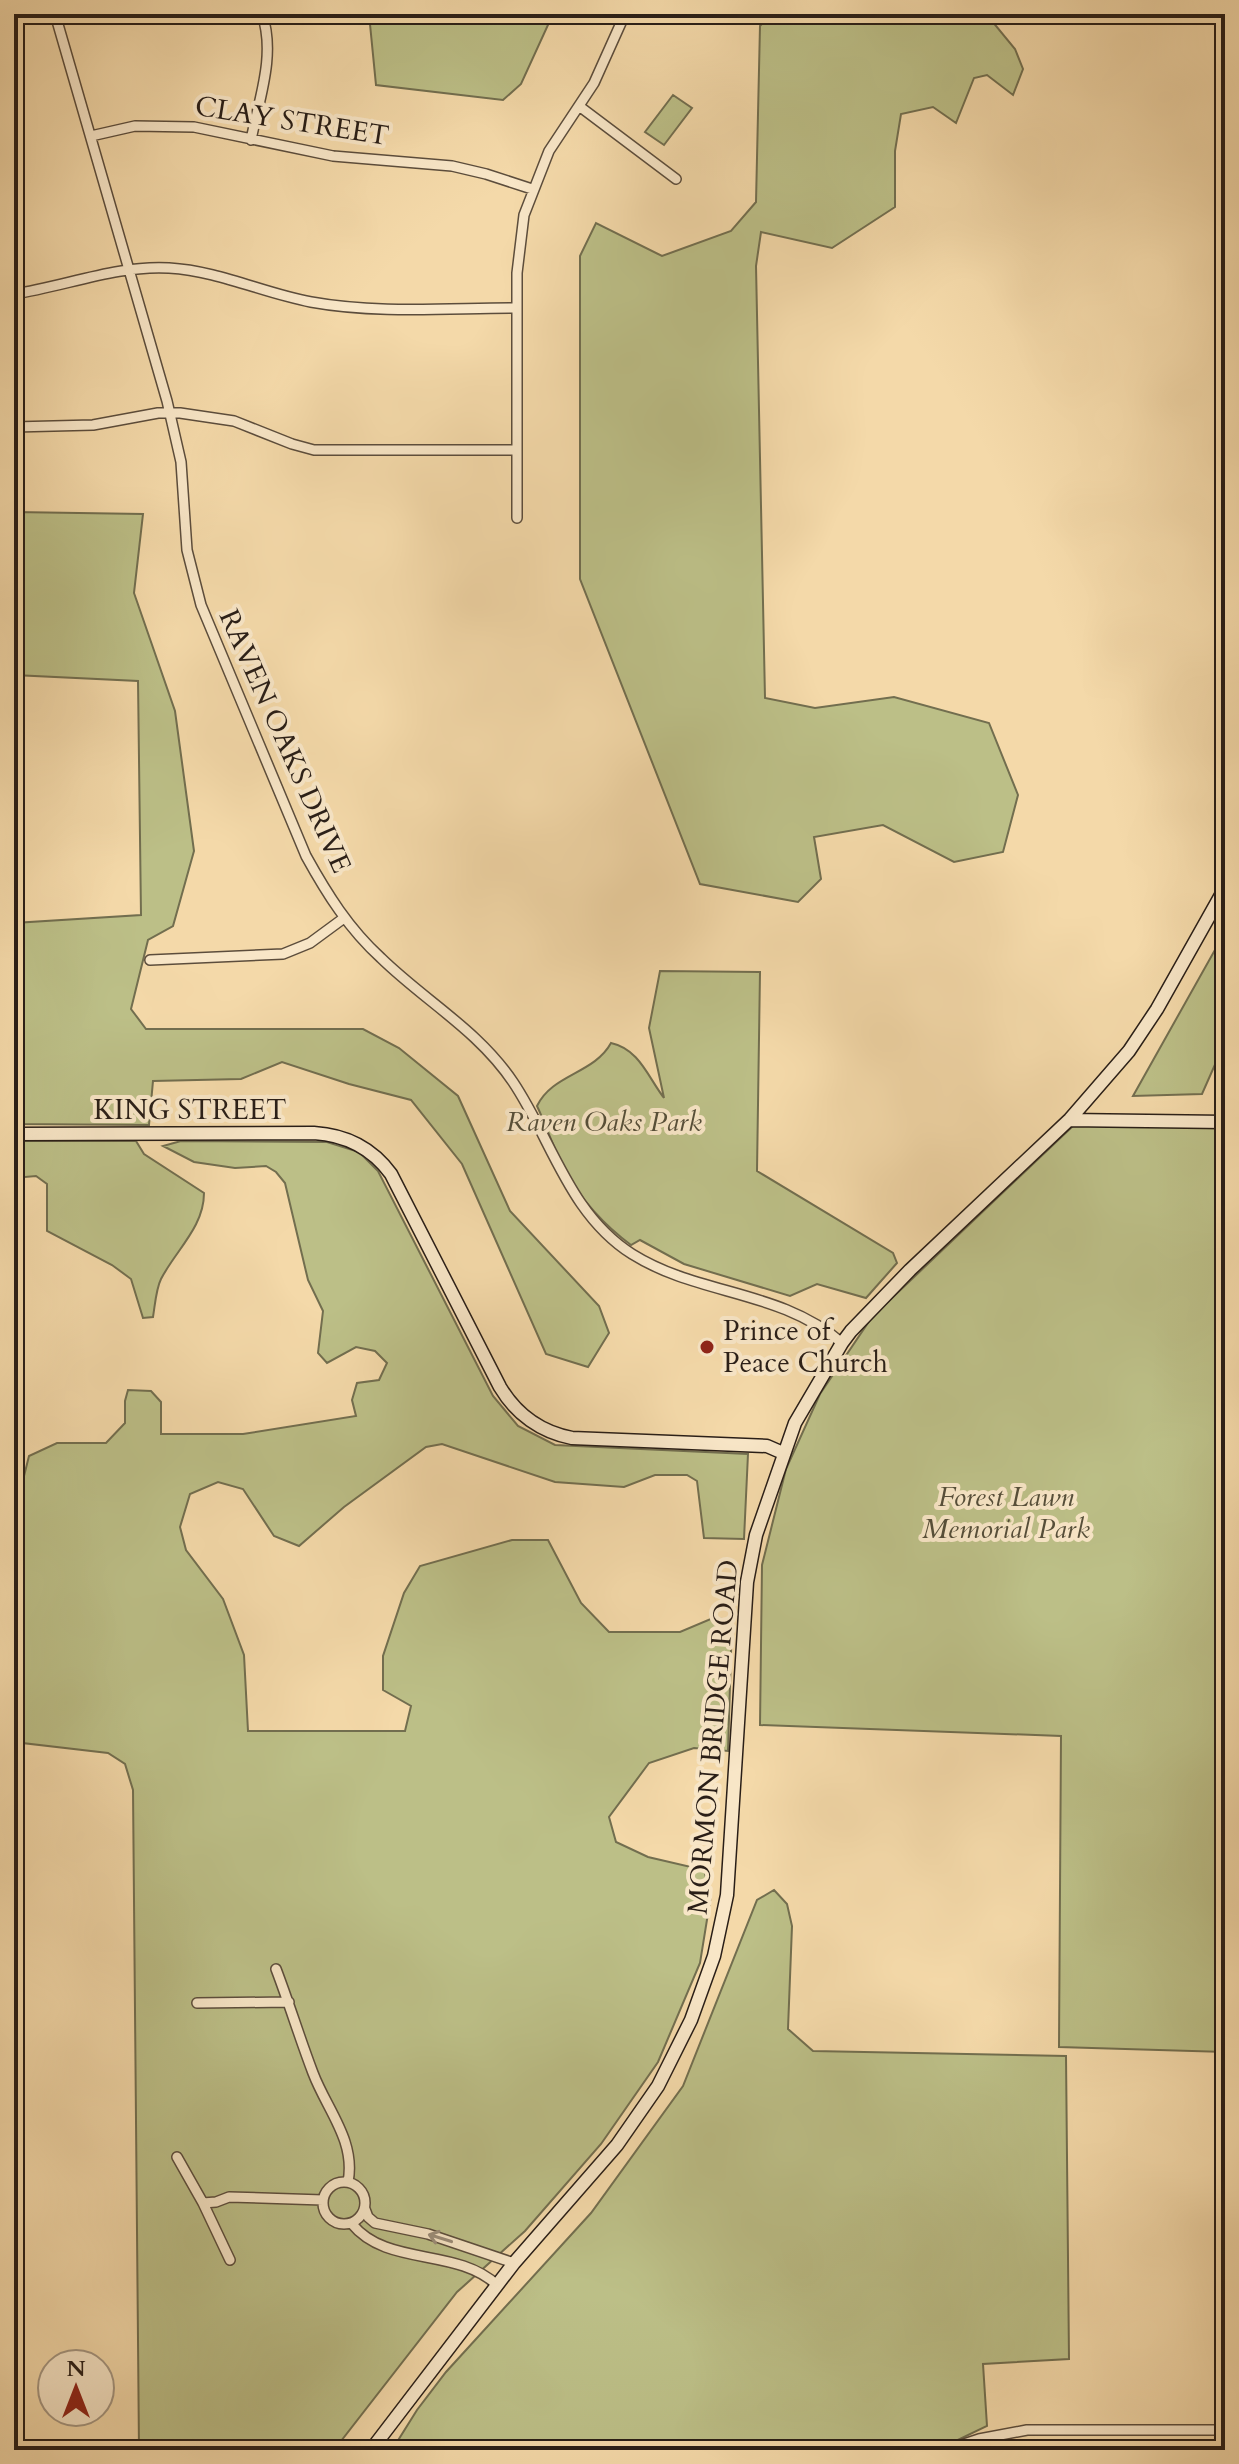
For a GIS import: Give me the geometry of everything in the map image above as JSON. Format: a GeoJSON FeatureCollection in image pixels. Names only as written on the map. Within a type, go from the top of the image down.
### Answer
{"type":"FeatureCollection","features":[{"type":"Feature","properties":{"kind":"main road","name":"MORMON BRIDGE ROAD"},"geometry":{"type":"LineString","coordinates":[[371,2450],[514,2263],[638,2117],[676,2054],[705,1984],[727,1895],[747,1582],[756,1535],[795,1423],[851,1331],[910,1270],[1069,1120],[1129,1051],[1157,1009],[1225,888]]}},
{"type":"Feature","properties":{"kind":"main road"},"geometry":{"type":"LineString","coordinates":[[1069,1120],[1225,1122]]}},
{"type":"Feature","properties":{"kind":"main road","name":"KING STREET"},"geometry":{"type":"LineString","coordinates":[[14,1134],[314,1133],[344,1138],[363,1147],[391,1174],[500,1387],[524,1416],[549,1432],[572,1438],[767,1446],[783,1453]]}},
{"type":"Feature","properties":{"kind":"street","name":"RAVEN OAKS DRIVE"},"geometry":{"type":"LineString","coordinates":[[55,14],[169,412],[181,462],[187,550],[201,605],[306,856],[344,918],[381,959],[458,1021],[495,1059],[534,1118],[566,1182],[614,1240],[631,1253],[667,1271],[790,1309],[842,1343]]}},
{"type":"Feature","properties":{"kind":"street"},"geometry":{"type":"LineString","coordinates":[[251,140],[267,63],[267,35],[262,14]]}},
{"type":"Feature","properties":{"kind":"street"},"geometry":{"type":"LineString","coordinates":[[517,518],[519,244],[532,189],[549,151],[610,52],[625,14]]}},
{"type":"Feature","properties":{"kind":"street"},"geometry":{"type":"LineString","coordinates":[[579,106],[676,179]]}},
{"type":"Feature","properties":{"kind":"street","name":"CLAY STREET"},"geometry":{"type":"LineString","coordinates":[[91,136],[135,126],[194,127],[333,156],[452,166],[532,189]]}},
{"type":"Feature","properties":{"kind":"street"},"geometry":{"type":"LineString","coordinates":[[14,294],[129,270],[169,268],[198,271],[293,298],[334,306],[517,308]]}},
{"type":"Feature","properties":{"kind":"street"},"geometry":{"type":"LineString","coordinates":[[14,427],[93,425],[169,412],[234,421],[314,450],[517,450]]}},
{"type":"Feature","properties":{"kind":"street"},"geometry":{"type":"LineString","coordinates":[[150,960],[283,954],[310,943],[344,918]]}},
{"type":"Feature","properties":{"kind":"street"},"geometry":{"type":"LineString","coordinates":[[276,1969],[315,2077],[348,2149],[348,2182]]}},
{"type":"Feature","properties":{"kind":"street"},"geometry":{"type":"LineString","coordinates":[[197,2003],[289,2002]]}},
{"type":"Feature","properties":{"kind":"street"},"geometry":{"type":"LineString","coordinates":[[177,2157],[230,2260]]}},
{"type":"Feature","properties":{"kind":"street"},"geometry":{"type":"LineString","coordinates":[[348,2182],[361,2190],[366,2202],[362,2215],[352,2224],[344,2225],[330,2220],[323,2208],[323,2200],[330,2187],[348,2182]]}},
{"type":"Feature","properties":{"kind":"street"},"geometry":{"type":"LineString","coordinates":[[203,2203],[229,2197],[323,2200]]}},
{"type":"Feature","properties":{"kind":"street"},"geometry":{"type":"LineString","coordinates":[[365,2209],[375,2223],[428,2234],[514,2263]]}},
{"type":"Feature","properties":{"kind":"street"},"geometry":{"type":"LineString","coordinates":[[352,2224],[379,2246],[474,2268],[497,2285]]}},
{"type":"Feature","properties":{"kind":"street"},"geometry":{"type":"LineString","coordinates":[[946,2450],[979,2439],[1027,2430],[1225,2430]]}},
{"type":"Feature","properties":{"kind":"green space"},"geometry":{"type":"Polygon","coordinates":[[[369,14],[553,14],[521,84],[503,100],[376,85],[369,14]]]}},
{"type":"Feature","properties":{"kind":"green space"},"geometry":{"type":"Polygon","coordinates":[[[771,14],[930,14],[952,23],[992,21],[1015,49],[1023,69],[1013,95],[987,75],[974,78],[956,123],[933,107],[901,114],[895,151],[895,207],[832,248],[761,232],[756,266],[765,698],[815,708],[894,697],[989,723],[1018,795],[1003,852],[954,862],[883,825],[814,837],[821,879],[798,902],[700,884],[580,579],[580,256],[596,223],[662,256],[731,231],[756,202],[760,26],[771,14]]]}},
{"type":"Feature","properties":{"kind":"green space"},"geometry":{"type":"Polygon","coordinates":[[[673,95],[692,108],[664,145],[645,132],[673,95]]]}},
{"type":"Feature","properties":{"kind":"green space"},"geometry":{"type":"Polygon","coordinates":[[[14,512],[143,514],[134,593],[175,711],[194,851],[173,926],[148,940],[131,1009],[146,1029],[363,1029],[399,1048],[458,1096],[510,1211],[599,1306],[609,1333],[588,1367],[546,1354],[462,1164],[411,1100],[282,1062],[241,1079],[153,1081],[149,1125],[14,1124],[14,923],[141,915],[138,681],[14,675],[14,512]]]}},
{"type":"Feature","properties":{"kind":"green space"},"geometry":{"type":"Polygon","coordinates":[[[1225,932],[1225,1042],[1202,1094],[1133,1096],[1225,932]]]}},
{"type":"Feature","properties":{"kind":"green space","name":"Raven Oaks Park"},"geometry":{"type":"Polygon","coordinates":[[[660,971],[760,972],[757,1171],[893,1253],[897,1263],[866,1298],[817,1284],[790,1296],[684,1264],[640,1240],[631,1245],[594,1211],[571,1181],[537,1106],[552,1087],[594,1061],[611,1043],[621,1046],[636,1058],[664,1098],[649,1028],[660,971]]]}},
{"type":"Feature","properties":{"kind":"green space","name":"Forest Lawn Memorial Park"},"geometry":{"type":"Polygon","coordinates":[[[1074,1125],[1225,1126],[1225,2052],[1059,2047],[1061,1736],[760,1725],[762,1565],[786,1469],[820,1394],[872,1317],[1074,1125]]]}},
{"type":"Feature","properties":{"kind":"green space"},"geometry":{"type":"Polygon","coordinates":[[[14,1141],[136,1141],[144,1154],[204,1193],[194,1228],[159,1283],[153,1317],[143,1318],[131,1279],[112,1265],[47,1231],[47,1184],[36,1176],[14,1178],[14,1141]]]}},
{"type":"Feature","properties":{"kind":"green space"},"geometry":{"type":"Polygon","coordinates":[[[181,1141],[327,1142],[359,1152],[378,1171],[493,1396],[518,1426],[555,1445],[748,1454],[744,1539],[704,1538],[697,1481],[687,1475],[655,1475],[624,1487],[555,1482],[442,1444],[426,1447],[344,1507],[299,1546],[274,1536],[243,1489],[218,1482],[190,1494],[180,1527],[186,1550],[223,1599],[244,1655],[248,1731],[405,1731],[411,1706],[383,1690],[383,1656],[404,1593],[420,1566],[512,1540],[548,1540],[581,1603],[609,1632],[680,1632],[713,1618],[732,1620],[728,1751],[694,1748],[649,1763],[609,1817],[616,1842],[648,1857],[704,1870],[711,1895],[700,1963],[658,2062],[601,2144],[525,2231],[457,2292],[334,2450],[139,2450],[133,1790],[125,1764],[108,1753],[14,1742],[14,1687],[20,1680],[21,1667],[14,1653],[14,1590],[24,1592],[24,1476],[29,1456],[57,1443],[106,1443],[125,1423],[128,1390],[151,1391],[161,1402],[161,1434],[243,1434],[356,1416],[352,1400],[357,1383],[379,1380],[387,1363],[375,1351],[356,1347],[327,1363],[318,1353],[323,1311],[308,1280],[285,1183],[276,1172],[266,1166],[235,1168],[194,1162],[163,1146],[181,1141]]]}},
{"type":"Feature","properties":{"kind":"green space"},"geometry":{"type":"Polygon","coordinates":[[[774,1890],[787,1904],[792,1926],[788,2029],[813,2051],[1066,2056],[1069,2359],[983,2364],[987,2426],[937,2450],[392,2450],[446,2372],[591,2213],[683,2086],[757,1900],[774,1890]]]}},
{"type":"Feature","properties":{"kind":"place","name":"Prince of Peace Church"},"geometry":{"type":"Point","coordinates":[707,1347]}}]}
